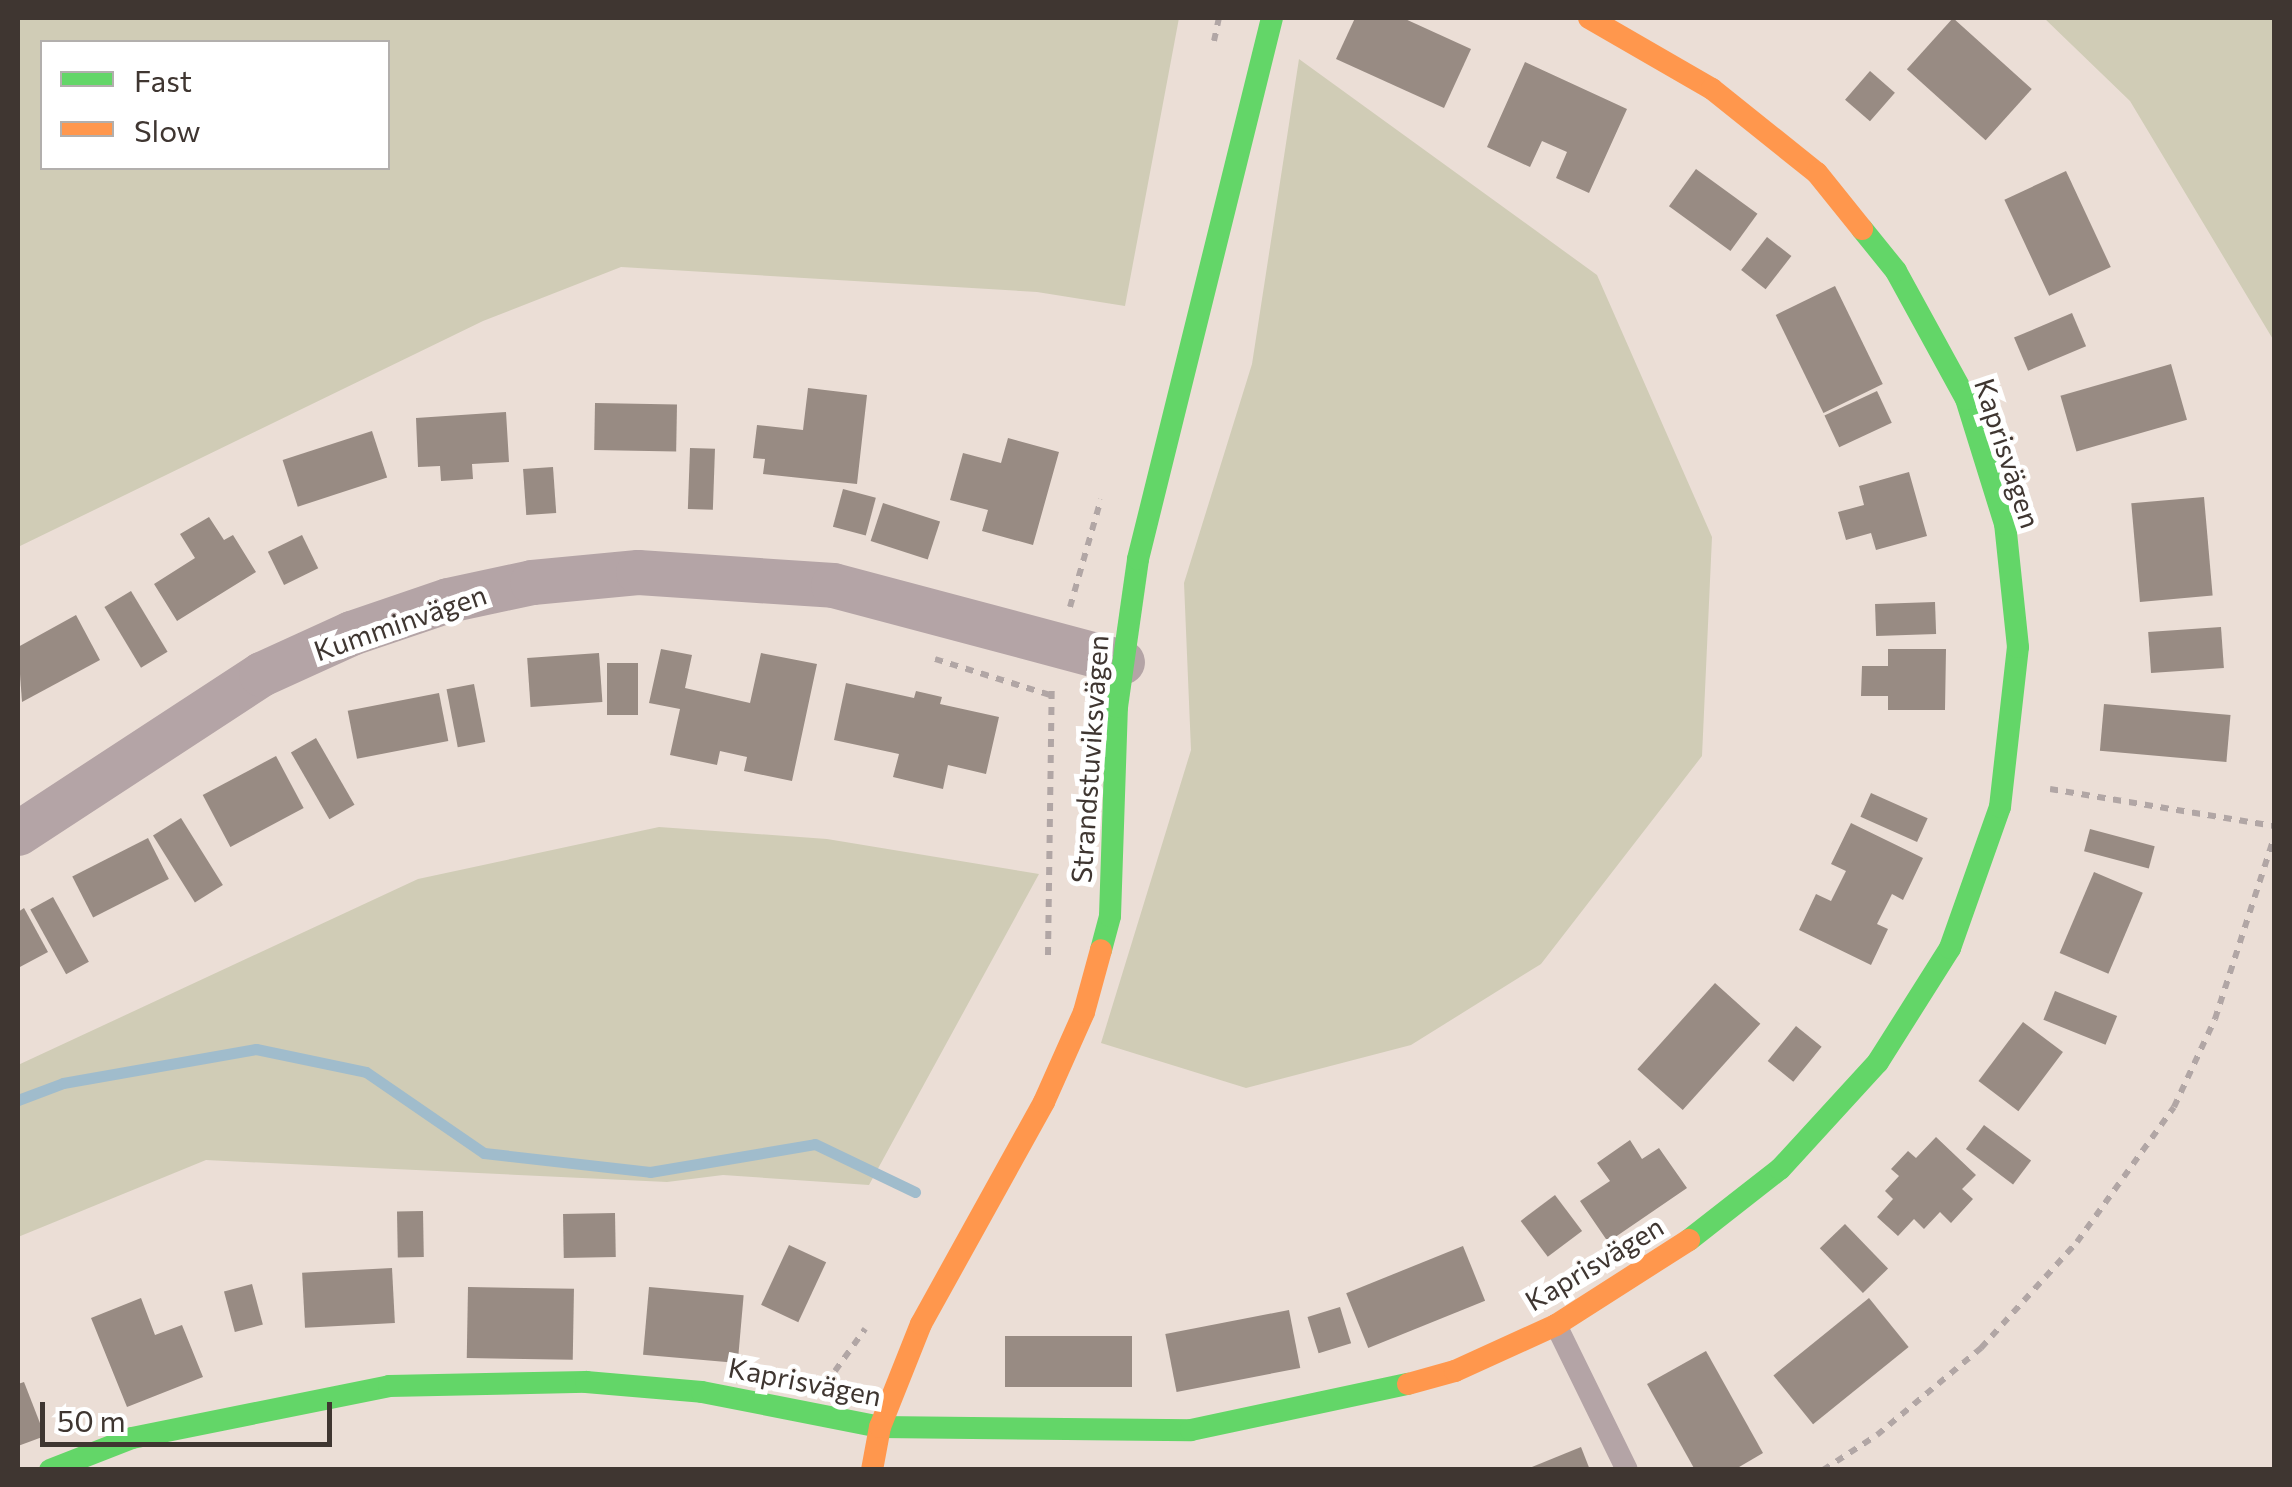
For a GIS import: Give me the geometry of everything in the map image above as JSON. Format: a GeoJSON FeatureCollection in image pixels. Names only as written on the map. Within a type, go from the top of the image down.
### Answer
{"type":"FeatureCollection","features":[{"type":"Feature","properties":{"kind":"street","name":"Strandstuviksvägen"},"geometry":{"type":"LineString","coordinates":[[872,1470],[880,1427],[921,1324],[1044,1102],[1084,1012],[1110,916],[1122,662],[1138,559],[1272,18]]}},
{"type":"Feature","properties":{"kind":"street","name":"Kaprisvägen"},"geometry":{"type":"LineString","coordinates":[[50,1470],[132,1438],[389,1386],[586,1382],[702,1392],[880,1427],[1191,1430],[1353,1400],[1455,1371],[1556,1326],[1666,1258],[1780,1169],[1878,1062],[1950,948],[2000,808],[2018,647],[2004,524],[1966,399],[1896,271],[1818,173],[1712,89],[1589,18]]}},
{"type":"Feature","properties":{"kind":"street","name":"Kumminvägen"},"geometry":{"type":"LineString","coordinates":[[18,832],[260,674],[351,633],[448,600],[532,582],[638,572],[833,586],[1122,662]]}},
{"type":"Feature","properties":{"kind":"lane"},"geometry":{"type":"LineString","coordinates":[[1556,1326],[1627,1470]]}},
{"type":"Feature","properties":{"kind":"path"},"geometry":{"type":"LineString","coordinates":[[1212,54],[1219,18]]}},
{"type":"Feature","properties":{"kind":"path"},"geometry":{"type":"LineString","coordinates":[[1046,964],[1052,911],[1050,695],[1059,646],[1103,491]]}},
{"type":"Feature","properties":{"kind":"path"},"geometry":{"type":"LineString","coordinates":[[922,656],[1050,695]]}},
{"type":"Feature","properties":{"kind":"path"},"geometry":{"type":"LineString","coordinates":[[1823,1470],[1877,1435],[1981,1348],[2077,1242],[2174,1107],[2216,1019],[2274,837]]}},
{"type":"Feature","properties":{"kind":"path"},"geometry":{"type":"LineString","coordinates":[[811,1412],[873,1316]]}},
{"type":"Feature","properties":{"kind":"shaded area"},"geometry":{"type":"Polygon","coordinates":[[[18,18],[1179,18],[1125,306],[1037,292],[621,267],[483,321],[18,547],[18,18]]]}},
{"type":"Feature","properties":{"kind":"shaded area"},"geometry":{"type":"Polygon","coordinates":[[[2044,18],[2274,18],[2274,341],[2130,101],[2044,18]]]}},
{"type":"Feature","properties":{"kind":"shaded area"},"geometry":{"type":"Polygon","coordinates":[[[1299,59],[1597,275],[1712,537],[1702,756],[1541,964],[1411,1045],[1246,1088],[1101,1043],[1191,750],[1184,583],[1252,364],[1299,59]]]}},
{"type":"Feature","properties":{"kind":"shaded area"},"geometry":{"type":"Polygon","coordinates":[[[659,827],[827,839],[1039,874],[869,1185],[723,1175],[667,1182],[206,1160],[18,1237],[18,1065],[418,879],[659,827]]]}},
{"type":"Feature","properties":{"kind":"building"},"geometry":{"type":"Polygon","coordinates":[[[1355,18],[1403,18],[1471,49],[1444,108],[1336,59],[1355,18]]]}},
{"type":"Feature","properties":{"kind":"building"},"geometry":{"type":"Polygon","coordinates":[[[1953,18],[2032,89],[1986,140],[1907,69],[1953,18]]]}},
{"type":"Feature","properties":{"kind":"building"},"geometry":{"type":"Polygon","coordinates":[[[1525,62],[1627,109],[1589,193],[1556,178],[1567,152],[1542,141],[1530,167],[1487,147],[1525,62]]]}},
{"type":"Feature","properties":{"kind":"building"},"geometry":{"type":"Polygon","coordinates":[[[1870,71],[1895,93],[1870,121],[1845,100],[1870,71]]]}},
{"type":"Feature","properties":{"kind":"building"},"geometry":{"type":"Polygon","coordinates":[[[1696,169],[1757,214],[1730,251],[1669,206],[1696,169]]]}},
{"type":"Feature","properties":{"kind":"building"},"geometry":{"type":"Polygon","coordinates":[[[2066,171],[2111,267],[2049,296],[2004,200],[2066,171]]]}},
{"type":"Feature","properties":{"kind":"building"},"geometry":{"type":"Polygon","coordinates":[[[1767,237],[1791,256],[1766,289],[1741,270],[1767,237]]]}},
{"type":"Feature","properties":{"kind":"building"},"geometry":{"type":"Polygon","coordinates":[[[1835,286],[1883,384],[1823,413],[1776,315],[1835,286]]]}},
{"type":"Feature","properties":{"kind":"building"},"geometry":{"type":"Polygon","coordinates":[[[2072,313],[2086,346],[2028,371],[2014,338],[2072,313]]]}},
{"type":"Feature","properties":{"kind":"building"},"geometry":{"type":"Polygon","coordinates":[[[2171,364],[2187,420],[2076,451],[2060,396],[2171,364]]]}},
{"type":"Feature","properties":{"kind":"building"},"geometry":{"type":"Polygon","coordinates":[[[808,388],[867,395],[857,484],[763,474],[765,459],[753,458],[757,425],[803,430],[808,388]]]}},
{"type":"Feature","properties":{"kind":"building"},"geometry":{"type":"Polygon","coordinates":[[[1877,391],[1892,423],[1839,447],[1824,416],[1877,391]]]}},
{"type":"Feature","properties":{"kind":"building"},"geometry":{"type":"Polygon","coordinates":[[[595,403],[677,404],[676,451],[594,450],[595,403]]]}},
{"type":"Feature","properties":{"kind":"building"},"geometry":{"type":"Polygon","coordinates":[[[506,412],[509,462],[472,464],[473,479],[441,481],[440,466],[418,467],[416,418],[506,412]]]}},
{"type":"Feature","properties":{"kind":"building"},"geometry":{"type":"Polygon","coordinates":[[[372,431],[387,478],[298,507],[283,460],[372,431]]]}},
{"type":"Feature","properties":{"kind":"building"},"geometry":{"type":"Polygon","coordinates":[[[1008,438],[1059,452],[1033,545],[982,531],[988,510],[950,500],[963,453],[1001,463],[1008,438]]]}},
{"type":"Feature","properties":{"kind":"building"},"geometry":{"type":"Polygon","coordinates":[[[690,448],[715,449],[713,510],[688,509],[690,448]]]}},
{"type":"Feature","properties":{"kind":"building"},"geometry":{"type":"Polygon","coordinates":[[[553,467],[556,513],[526,515],[523,469],[553,467]]]}},
{"type":"Feature","properties":{"kind":"building"},"geometry":{"type":"Polygon","coordinates":[[[1909,472],[1927,536],[1876,550],[1871,533],[1846,540],[1838,512],[1864,505],[1859,486],[1909,472]]]}},
{"type":"Feature","properties":{"kind":"building"},"geometry":{"type":"Polygon","coordinates":[[[843,489],[876,498],[866,535],[833,527],[843,489]]]}},
{"type":"Feature","properties":{"kind":"building"},"geometry":{"type":"Polygon","coordinates":[[[2204,497],[2213,596],[2140,602],[2131,503],[2204,497]]]}},
{"type":"Feature","properties":{"kind":"building"},"geometry":{"type":"Polygon","coordinates":[[[883,503],[940,522],[928,560],[871,541],[883,503]]]}},
{"type":"Feature","properties":{"kind":"building"},"geometry":{"type":"Polygon","coordinates":[[[209,517],[224,540],[233,535],[256,572],[177,621],[154,584],[195,558],[180,534],[209,517]]]}},
{"type":"Feature","properties":{"kind":"building"},"geometry":{"type":"Polygon","coordinates":[[[302,535],[318,568],[284,585],[268,552],[302,535]]]}},
{"type":"Feature","properties":{"kind":"building"},"geometry":{"type":"Polygon","coordinates":[[[131,591],[168,652],[141,668],[104,607],[131,591]]]}},
{"type":"Feature","properties":{"kind":"building"},"geometry":{"type":"Polygon","coordinates":[[[1935,602],[1936,634],[1876,636],[1875,604],[1935,602]]]}},
{"type":"Feature","properties":{"kind":"building"},"geometry":{"type":"Polygon","coordinates":[[[76,615],[100,660],[22,702],[18,647],[76,615]]]}},
{"type":"Feature","properties":{"kind":"building"},"geometry":{"type":"Polygon","coordinates":[[[2221,627],[2224,668],[2151,673],[2148,632],[2221,627]]]}},
{"type":"Feature","properties":{"kind":"building"},"geometry":{"type":"Polygon","coordinates":[[[661,649],[692,655],[685,688],[750,703],[761,653],[817,664],[792,781],[744,771],[747,757],[720,751],[717,765],[670,755],[680,709],[649,703],[661,649]]]}},
{"type":"Feature","properties":{"kind":"building"},"geometry":{"type":"Polygon","coordinates":[[[1888,649],[1946,649],[1945,710],[1888,710],[1888,696],[1861,696],[1862,666],[1888,666],[1888,649]]]}},
{"type":"Feature","properties":{"kind":"building"},"geometry":{"type":"Polygon","coordinates":[[[599,653],[602,702],[531,707],[527,658],[599,653]]]}},
{"type":"Feature","properties":{"kind":"building"},"geometry":{"type":"Polygon","coordinates":[[[607,663],[638,663],[638,715],[607,715],[607,663]]]}},
{"type":"Feature","properties":{"kind":"building"},"geometry":{"type":"Polygon","coordinates":[[[846,683],[914,698],[916,691],[942,697],[940,704],[999,717],[986,774],[948,765],[943,789],[893,777],[899,754],[834,740],[846,683]]]}},
{"type":"Feature","properties":{"kind":"building"},"geometry":{"type":"Polygon","coordinates":[[[474,684],[485,742],[458,747],[447,689],[474,684]]]}},
{"type":"Feature","properties":{"kind":"building"},"geometry":{"type":"Polygon","coordinates":[[[439,693],[448,741],[357,759],[348,711],[439,693]]]}},
{"type":"Feature","properties":{"kind":"building"},"geometry":{"type":"Polygon","coordinates":[[[2104,704],[2231,715],[2226,762],[2100,751],[2104,704]]]}},
{"type":"Feature","properties":{"kind":"building"},"geometry":{"type":"Polygon","coordinates":[[[316,738],[355,805],[329,819],[291,752],[316,738]]]}},
{"type":"Feature","properties":{"kind":"building"},"geometry":{"type":"Polygon","coordinates":[[[276,756],[304,808],[230,847],[203,795],[276,756]]]}},
{"type":"Feature","properties":{"kind":"building"},"geometry":{"type":"Polygon","coordinates":[[[1871,793],[1928,818],[1917,842],[1860,817],[1871,793]]]}},
{"type":"Feature","properties":{"kind":"building"},"geometry":{"type":"Polygon","coordinates":[[[181,818],[223,885],[195,902],[153,835],[181,818]]]}},
{"type":"Feature","properties":{"kind":"building"},"geometry":{"type":"Polygon","coordinates":[[[1851,823],[1923,858],[1903,900],[1892,894],[1877,924],[1888,929],[1871,965],[1799,930],[1816,894],[1831,901],[1846,871],[1831,864],[1851,823]]]}},
{"type":"Feature","properties":{"kind":"building"},"geometry":{"type":"Polygon","coordinates":[[[2090,829],[2155,846],[2149,869],[2084,851],[2090,829]]]}},
{"type":"Feature","properties":{"kind":"building"},"geometry":{"type":"Polygon","coordinates":[[[148,838],[169,879],[93,918],[72,877],[148,838]]]}},
{"type":"Feature","properties":{"kind":"building"},"geometry":{"type":"Polygon","coordinates":[[[2094,872],[2143,893],[2108,974],[2060,953],[2094,872]]]}},
{"type":"Feature","properties":{"kind":"building"},"geometry":{"type":"Polygon","coordinates":[[[53,897],[89,962],[66,974],[30,910],[53,897]]]}},
{"type":"Feature","properties":{"kind":"building"},"geometry":{"type":"Polygon","coordinates":[[[24,908],[48,952],[18,968],[18,912],[24,908]]]}},
{"type":"Feature","properties":{"kind":"building"},"geometry":{"type":"Polygon","coordinates":[[[1715,983],[1760,1024],[1683,1110],[1637,1069],[1715,983]]]}},
{"type":"Feature","properties":{"kind":"building"},"geometry":{"type":"Polygon","coordinates":[[[2055,991],[2117,1016],[2106,1045],[2043,1020],[2055,991]]]}},
{"type":"Feature","properties":{"kind":"building"},"geometry":{"type":"Polygon","coordinates":[[[2023,1022],[2063,1052],[2018,1111],[1978,1081],[2023,1022]]]}},
{"type":"Feature","properties":{"kind":"building"},"geometry":{"type":"Polygon","coordinates":[[[1796,1026],[1822,1047],[1793,1082],[1768,1061],[1796,1026]]]}},
{"type":"Feature","properties":{"kind":"building"},"geometry":{"type":"Polygon","coordinates":[[[1984,1125],[2031,1161],[2013,1184],[1966,1149],[1984,1125]]]}},
{"type":"Feature","properties":{"kind":"building"},"geometry":{"type":"Polygon","coordinates":[[[1936,1137],[1976,1175],[1962,1189],[1973,1199],[1951,1223],[1940,1212],[1924,1229],[1914,1219],[1898,1236],[1877,1217],[1893,1199],[1885,1191],[1899,1176],[1891,1169],[1908,1151],[1916,1158],[1936,1137]]]}},
{"type":"Feature","properties":{"kind":"building"},"geometry":{"type":"Polygon","coordinates":[[[1630,1140],[1642,1159],[1659,1148],[1687,1188],[1608,1242],[1580,1201],[1610,1181],[1597,1163],[1630,1140]]]}},
{"type":"Feature","properties":{"kind":"building"},"geometry":{"type":"Polygon","coordinates":[[[1555,1195],[1582,1231],[1548,1257],[1521,1221],[1555,1195]]]}},
{"type":"Feature","properties":{"kind":"building"},"geometry":{"type":"Polygon","coordinates":[[[397,1211],[423,1211],[424,1257],[398,1257],[397,1211]]]}},
{"type":"Feature","properties":{"kind":"building"},"geometry":{"type":"Polygon","coordinates":[[[615,1213],[616,1257],[564,1258],[563,1214],[615,1213]]]}},
{"type":"Feature","properties":{"kind":"building"},"geometry":{"type":"Polygon","coordinates":[[[1845,1224],[1888,1269],[1863,1293],[1820,1248],[1845,1224]]]}},
{"type":"Feature","properties":{"kind":"building"},"geometry":{"type":"Polygon","coordinates":[[[789,1245],[826,1262],[798,1322],[761,1305],[789,1245]]]}},
{"type":"Feature","properties":{"kind":"building"},"geometry":{"type":"Polygon","coordinates":[[[1463,1246],[1485,1301],[1368,1348],[1346,1293],[1463,1246]]]}},
{"type":"Feature","properties":{"kind":"building"},"geometry":{"type":"Polygon","coordinates":[[[392,1268],[395,1323],[305,1328],[302,1273],[392,1268]]]}},
{"type":"Feature","properties":{"kind":"building"},"geometry":{"type":"Polygon","coordinates":[[[252,1284],[263,1325],[235,1332],[224,1292],[252,1284]]]}},
{"type":"Feature","properties":{"kind":"building"},"geometry":{"type":"Polygon","coordinates":[[[468,1287],[574,1289],[573,1360],[467,1358],[468,1287]]]}},
{"type":"Feature","properties":{"kind":"building"},"geometry":{"type":"Polygon","coordinates":[[[649,1287],[744,1295],[738,1363],[643,1355],[649,1287]]]}},
{"type":"Feature","properties":{"kind":"building"},"geometry":{"type":"Polygon","coordinates":[[[141,1298],[155,1335],[182,1325],[203,1377],[127,1407],[91,1318],[141,1298]]]}},
{"type":"Feature","properties":{"kind":"building"},"geometry":{"type":"Polygon","coordinates":[[[1869,1298],[1909,1347],[1813,1424],[1773,1375],[1869,1298]]]}},
{"type":"Feature","properties":{"kind":"building"},"geometry":{"type":"Polygon","coordinates":[[[1340,1307],[1351,1343],[1319,1353],[1307,1317],[1340,1307]]]}},
{"type":"Feature","properties":{"kind":"building"},"geometry":{"type":"Polygon","coordinates":[[[1289,1310],[1300,1368],[1177,1392],[1165,1334],[1289,1310]]]}},
{"type":"Feature","properties":{"kind":"building"},"geometry":{"type":"Polygon","coordinates":[[[1005,1336],[1132,1336],[1132,1387],[1005,1387],[1005,1336]]]}},
{"type":"Feature","properties":{"kind":"building"},"geometry":{"type":"Polygon","coordinates":[[[1706,1351],[1763,1453],[1734,1470],[1695,1470],[1647,1384],[1706,1351]]]}},
{"type":"Feature","properties":{"kind":"building"},"geometry":{"type":"Polygon","coordinates":[[[24,1382],[45,1436],[18,1446],[18,1384],[24,1382]]]}},
{"type":"Feature","properties":{"kind":"building"},"geometry":{"type":"Polygon","coordinates":[[[1581,1447],[1590,1470],[1527,1470],[1527,1469],[1581,1447]]]}},
{"type":"Feature","properties":{"kind":"waterway"},"geometry":{"type":"LineString","coordinates":[[18,1100],[63,1083],[256,1049],[366,1072],[484,1153],[650,1172],[815,1144],[915,1192]]}},
{"type":"Feature","properties":{"kind":"traffic: fast"},"geometry":{"type":"LineString","coordinates":[[1101,950],[1110,916],[1117,707],[1138,559],[1272,18]]}},
{"type":"Feature","properties":{"kind":"traffic: fast"},"geometry":{"type":"LineString","coordinates":[[1689,1240],[1780,1169],[1878,1062],[1950,948],[2000,807],[2018,647],[2005,524],[1966,399],[1896,271],[1862,229]]}},
{"type":"Feature","properties":{"kind":"traffic: fast"},"geometry":{"type":"LineString","coordinates":[[50,1470],[132,1438],[389,1386],[586,1382],[702,1392],[880,1427],[1191,1430],[1408,1384]]}},
{"type":"Feature","properties":{"kind":"traffic: slow"},"geometry":{"type":"LineString","coordinates":[[1589,18],[1712,89],[1817,173],[1862,229]]}},
{"type":"Feature","properties":{"kind":"traffic: slow"},"geometry":{"type":"LineString","coordinates":[[872,1470],[880,1427],[921,1324],[1044,1102],[1084,1012],[1101,950]]}},
{"type":"Feature","properties":{"kind":"traffic: slow"},"geometry":{"type":"LineString","coordinates":[[1408,1384],[1455,1371],[1556,1325],[1689,1240]]}}]}
